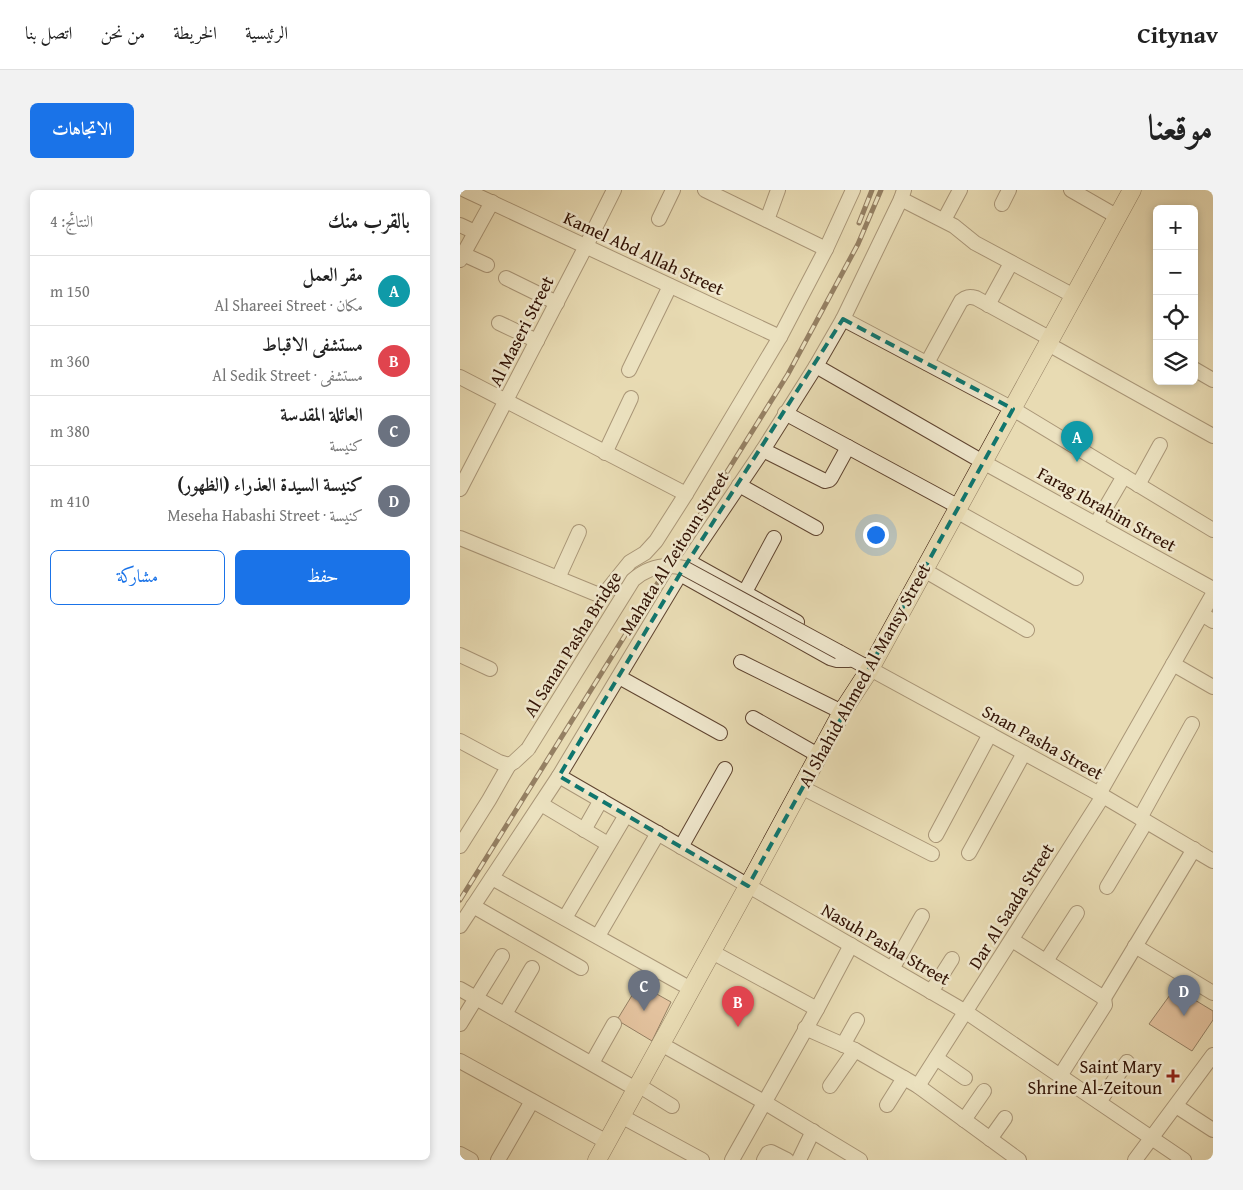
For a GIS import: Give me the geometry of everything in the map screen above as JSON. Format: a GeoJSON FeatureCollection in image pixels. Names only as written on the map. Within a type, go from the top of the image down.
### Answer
{"type":"FeatureCollection","features":[{"type":"Feature","properties":{"kind":"main road","name":"Al Shahid Ahmed Al Mansy Street"},"geometry":{"type":"LineString","coordinates":[[597,1160],[818,755],[842,712],[870,669],[1132,190]]}},
{"type":"Feature","properties":{"kind":"street","name":"Al Maseri Street"},"geometry":{"type":"LineString","coordinates":[[460,489],[614,190]]}},
{"type":"Feature","properties":{"kind":"street"},"geometry":{"type":"LineString","coordinates":[[659,219],[674,190]]}},
{"type":"Feature","properties":{"kind":"street"},"geometry":{"type":"LineString","coordinates":[[705,190],[721,194],[767,220],[826,249]]}},
{"type":"Feature","properties":{"kind":"street"},"geometry":{"type":"LineString","coordinates":[[767,220],[778,190]]}},
{"type":"Feature","properties":{"kind":"street","name":"Mahata Al Zeitoun Street"},"geometry":{"type":"LineString","coordinates":[[558,578],[599,595],[604,593],[630,562],[645,553],[656,541],[780,337],[826,249],[853,190]]}},
{"type":"Feature","properties":{"kind":"street"},"geometry":{"type":"LineString","coordinates":[[944,220],[960,190]]}},
{"type":"Feature","properties":{"kind":"street"},"geometry":{"type":"LineString","coordinates":[[1002,204],[1009,190]]}},
{"type":"Feature","properties":{"kind":"street"},"geometry":{"type":"LineString","coordinates":[[1070,190],[1118,217]]}},
{"type":"Feature","properties":{"kind":"street","name":"Kamel Abd Allah Street"},"geometry":{"type":"LineString","coordinates":[[469,191],[780,337]]}},
{"type":"Feature","properties":{"kind":"street"},"geometry":{"type":"LineString","coordinates":[[903,194],[954,226],[975,243],[1074,296]]}},
{"type":"Feature","properties":{"kind":"street","name":"Mahata Al Zeitoun Street"},"geometry":{"type":"LineString","coordinates":[[460,926],[559,776],[688,561],[763,450],[816,366],[843,319],[903,194]]}},
{"type":"Feature","properties":{"kind":"street"},"geometry":{"type":"LineString","coordinates":[[487,265],[462,257],[492,202]]}},
{"type":"Feature","properties":{"kind":"street"},"geometry":{"type":"LineString","coordinates":[[460,225],[475,232]]}},
{"type":"Feature","properties":{"kind":"street"},"geometry":{"type":"LineString","coordinates":[[988,305],[1011,263]]}},
{"type":"Feature","properties":{"kind":"street"},"geometry":{"type":"LineString","coordinates":[[506,278],[557,303]]}},
{"type":"Feature","properties":{"kind":"street"},"geometry":{"type":"LineString","coordinates":[[629,370],[670,286]]}},
{"type":"Feature","properties":{"kind":"street"},"geometry":{"type":"LineString","coordinates":[[926,363],[960,301],[970,296],[1213,436]]}},
{"type":"Feature","properties":{"kind":"street"},"geometry":{"type":"LineString","coordinates":[[843,319],[1012,409],[1213,530]]}},
{"type":"Feature","properties":{"kind":"street"},"geometry":{"type":"LineString","coordinates":[[499,323],[537,341]]}},
{"type":"Feature","properties":{"kind":"street","name":"Farag Ibrahim Street"},"geometry":{"type":"LineString","coordinates":[[816,366],[983,462],[1213,589]]}},
{"type":"Feature","properties":{"kind":"street"},"geometry":{"type":"LineString","coordinates":[[1198,372],[1213,380]]}},
{"type":"Feature","properties":{"kind":"street"},"geometry":{"type":"LineString","coordinates":[[460,377],[686,494]]}},
{"type":"Feature","properties":{"kind":"street"},"geometry":{"type":"LineString","coordinates":[[606,453],[632,398]]}},
{"type":"Feature","properties":{"kind":"street"},"geometry":{"type":"LineString","coordinates":[[786,413],[958,509],[1076,578]]}},
{"type":"Feature","properties":{"kind":"street"},"geometry":{"type":"LineString","coordinates":[[1138,485],[1160,445]]}},
{"type":"Feature","properties":{"kind":"street"},"geometry":{"type":"LineString","coordinates":[[763,450],[825,481],[832,478],[848,447]]}},
{"type":"Feature","properties":{"kind":"street"},"geometry":{"type":"LineString","coordinates":[[1096,524],[1124,476]]}},
{"type":"Feature","properties":{"kind":"street"},"geometry":{"type":"LineString","coordinates":[[739,485],[816,528]]}},
{"type":"Feature","properties":{"kind":"street"},"geometry":{"type":"LineString","coordinates":[[460,538],[558,578],[579,532]]}},
{"type":"Feature","properties":{"kind":"street"},"geometry":{"type":"LineString","coordinates":[[745,592],[774,538]]}},
{"type":"Feature","properties":{"kind":"street","name":"Snan Pasha Street"},"geometry":{"type":"LineString","coordinates":[[688,561],[843,648],[852,660]]}},
{"type":"Feature","properties":{"kind":"street","name":"Al Sanan Pasha Bridge"},"geometry":{"type":"LineString","coordinates":[[509,765],[528,748],[633,580],[638,575],[653,568],[668,565],[684,568],[839,652]]}},
{"type":"Feature","properties":{"kind":"street"},"geometry":{"type":"LineString","coordinates":[[924,570],[1028,630]]}},
{"type":"Feature","properties":{"kind":"street","name":"Snan Pasha Street"},"geometry":{"type":"LineString","coordinates":[[680,574],[830,658],[852,660]]}},
{"type":"Feature","properties":{"kind":"street","name":"Dar Al Saada Street"},"geometry":{"type":"LineString","coordinates":[[918,1086],[1012,940],[1101,795],[1173,664],[1207,618],[1213,594]]}},
{"type":"Feature","properties":{"kind":"street"},"geometry":{"type":"LineString","coordinates":[[460,646],[462,651],[460,655],[490,669]]}},
{"type":"Feature","properties":{"kind":"street","name":"Snan Pasha Street"},"geometry":{"type":"LineString","coordinates":[[839,652],[1101,795],[1213,860]]}},
{"type":"Feature","properties":{"kind":"street"},"geometry":{"type":"LineString","coordinates":[[741,662],[842,712]]}},
{"type":"Feature","properties":{"kind":"street"},"geometry":{"type":"LineString","coordinates":[[1173,664],[1213,686]]}},
{"type":"Feature","properties":{"kind":"street"},"geometry":{"type":"LineString","coordinates":[[619,677],[720,733]]}},
{"type":"Feature","properties":{"kind":"street"},"geometry":{"type":"LineString","coordinates":[[753,718],[818,755]]}},
{"type":"Feature","properties":{"kind":"street"},"geometry":{"type":"LineString","coordinates":[[1107,888],[1192,724]]}},
{"type":"Feature","properties":{"kind":"street"},"geometry":{"type":"LineString","coordinates":[[936,835],[990,734]]}},
{"type":"Feature","properties":{"kind":"street"},"geometry":{"type":"LineString","coordinates":[[460,741],[499,762],[509,765],[460,846]]}},
{"type":"Feature","properties":{"kind":"street"},"geometry":{"type":"LineString","coordinates":[[969,852],[1024,753]]}},
{"type":"Feature","properties":{"kind":"street"},"geometry":{"type":"LineString","coordinates":[[681,847],[726,770]]}},
{"type":"Feature","properties":{"kind":"street","name":"Nasuh Pasha Street"},"geometry":{"type":"LineString","coordinates":[[559,776],[966,1012],[1184,1160]]}},
{"type":"Feature","properties":{"kind":"street"},"geometry":{"type":"LineString","coordinates":[[801,787],[932,854]]}},
{"type":"Feature","properties":{"kind":"street"},"geometry":{"type":"LineString","coordinates":[[584,830],[601,800]]}},
{"type":"Feature","properties":{"kind":"street"},"geometry":{"type":"LineString","coordinates":[[541,804],[608,844]]}},
{"type":"Feature","properties":{"kind":"street"},"geometry":{"type":"LineString","coordinates":[[564,918],[626,815]]}},
{"type":"Feature","properties":{"kind":"street"},"geometry":{"type":"LineString","coordinates":[[598,936],[658,834]]}},
{"type":"Feature","properties":{"kind":"street"},"geometry":{"type":"LineString","coordinates":[[1060,1076],[1194,849]]}},
{"type":"Feature","properties":{"kind":"street"},"geometry":{"type":"LineString","coordinates":[[492,878],[691,989]]}},
{"type":"Feature","properties":{"kind":"street"},"geometry":{"type":"LineString","coordinates":[[473,906],[581,968]]}},
{"type":"Feature","properties":{"kind":"street"},"geometry":{"type":"LineString","coordinates":[[1046,961],[1077,913]]}},
{"type":"Feature","properties":{"kind":"street"},"geometry":{"type":"LineString","coordinates":[[892,969],[922,916]]}},
{"type":"Feature","properties":{"kind":"street"},"geometry":{"type":"LineString","coordinates":[[1012,940],[1104,1001]]}},
{"type":"Feature","properties":{"kind":"street"},"geometry":{"type":"LineString","coordinates":[[732,1160],[851,946]]}},
{"type":"Feature","properties":{"kind":"street"},"geometry":{"type":"LineString","coordinates":[[1136,946],[1213,994]]}},
{"type":"Feature","properties":{"kind":"street"},"geometry":{"type":"LineString","coordinates":[[712,952],[817,1009]]}},
{"type":"Feature","properties":{"kind":"street"},"geometry":{"type":"LineString","coordinates":[[460,1024],[502,956]]}},
{"type":"Feature","properties":{"kind":"street"},"geometry":{"type":"LineString","coordinates":[[931,992],[952,959]]}},
{"type":"Feature","properties":{"kind":"street"},"geometry":{"type":"LineString","coordinates":[[505,1014],[532,968]]}},
{"type":"Feature","properties":{"kind":"street"},"geometry":{"type":"LineString","coordinates":[[460,988],[672,1106]]}},
{"type":"Feature","properties":{"kind":"street"},"geometry":{"type":"LineString","coordinates":[[830,1086],[849,1048],[857,1020]]}},
{"type":"Feature","properties":{"kind":"street"},"geometry":{"type":"LineString","coordinates":[[592,1063],[614,1024]]}},
{"type":"Feature","properties":{"kind":"street"},"geometry":{"type":"LineString","coordinates":[[805,1028],[849,1048],[918,1086],[1019,1160]]}},
{"type":"Feature","properties":{"kind":"street"},"geometry":{"type":"LineString","coordinates":[[661,1044],[814,1131],[860,1160]]}},
{"type":"Feature","properties":{"kind":"street"},"geometry":{"type":"LineString","coordinates":[[1135,1160],[1213,1055]]}},
{"type":"Feature","properties":{"kind":"street"},"geometry":{"type":"LineString","coordinates":[[936,1058],[965,1078]]}},
{"type":"Feature","properties":{"kind":"street"},"geometry":{"type":"LineString","coordinates":[[460,1061],[607,1142]]}},
{"type":"Feature","properties":{"kind":"street"},"geometry":{"type":"LineString","coordinates":[[1099,1102],[1127,1062]]}},
{"type":"Feature","properties":{"kind":"street"},"geometry":{"type":"LineString","coordinates":[[887,1105],[904,1078]]}},
{"type":"Feature","properties":{"kind":"street"},"geometry":{"type":"LineString","coordinates":[[964,1120],[984,1091]]}},
{"type":"Feature","properties":{"kind":"street"},"geometry":{"type":"LineString","coordinates":[[498,1160],[532,1101]]}},
{"type":"Feature","properties":{"kind":"street"},"geometry":{"type":"LineString","coordinates":[[1176,1106],[1213,1130]]}},
{"type":"Feature","properties":{"kind":"street"},"geometry":{"type":"LineString","coordinates":[[621,1116],[702,1160]]}},
{"type":"Feature","properties":{"kind":"street"},"geometry":{"type":"LineString","coordinates":[[990,1139],[1005,1118]]}},
{"type":"Feature","properties":{"kind":"street"},"geometry":{"type":"LineString","coordinates":[[799,1160],[814,1131]]}},
{"type":"Feature","properties":{"kind":"street"},"geometry":{"type":"LineString","coordinates":[[764,1160],[768,1153],[771,1152],[787,1160]]}},
{"type":"Feature","properties":{"kind":"street"},"geometry":{"type":"LineString","coordinates":[[460,1154],[471,1160]]}},
{"type":"Feature","properties":{"kind":"highlighted area"},"geometry":{"type":"Polygon","coordinates":[[[843,319],[1013,409],[748,886],[559,776],[680,574],[843,319]]]}},
{"type":"Feature","properties":{"kind":"building"},"geometry":{"type":"Polygon","coordinates":[[[639,984],[671,1002],[652,1041],[617,1020],[639,984]]]}},
{"type":"Feature","properties":{"kind":"building"},"geometry":{"type":"Polygon","coordinates":[[[1175,988],[1213,1011],[1213,1020],[1192,1051],[1149,1024],[1175,988]]]}},
{"type":"Feature","properties":{"kind":"railway"},"geometry":{"type":"LineString","coordinates":[[859,223],[872,190]]}},
{"type":"Feature","properties":{"kind":"railway"},"geometry":{"type":"LineString","coordinates":[[460,900],[788,374],[858,244],[881,190]]}},
{"type":"Feature","properties":{"kind":"place","name":"مقر العمل"},"geometry":{"type":"Point","coordinates":[1077,462]}},
{"type":"Feature","properties":{"kind":"place","name":"العائلة المقدسة"},"geometry":{"type":"Point","coordinates":[644,1011]}},
{"type":"Feature","properties":{"kind":"place","name":"كنيسة السيدة العذراء (الظهور)"},"geometry":{"type":"Point","coordinates":[1184,1016]}},
{"type":"Feature","properties":{"kind":"place","name":"مستشفى الاقباط"},"geometry":{"type":"Point","coordinates":[738,1027]}},
{"type":"Feature","properties":{"kind":"place","name":"Saint Mary Shrine Al-Zeitoun"},"geometry":{"type":"Point","coordinates":[1173,1076]}}]}
